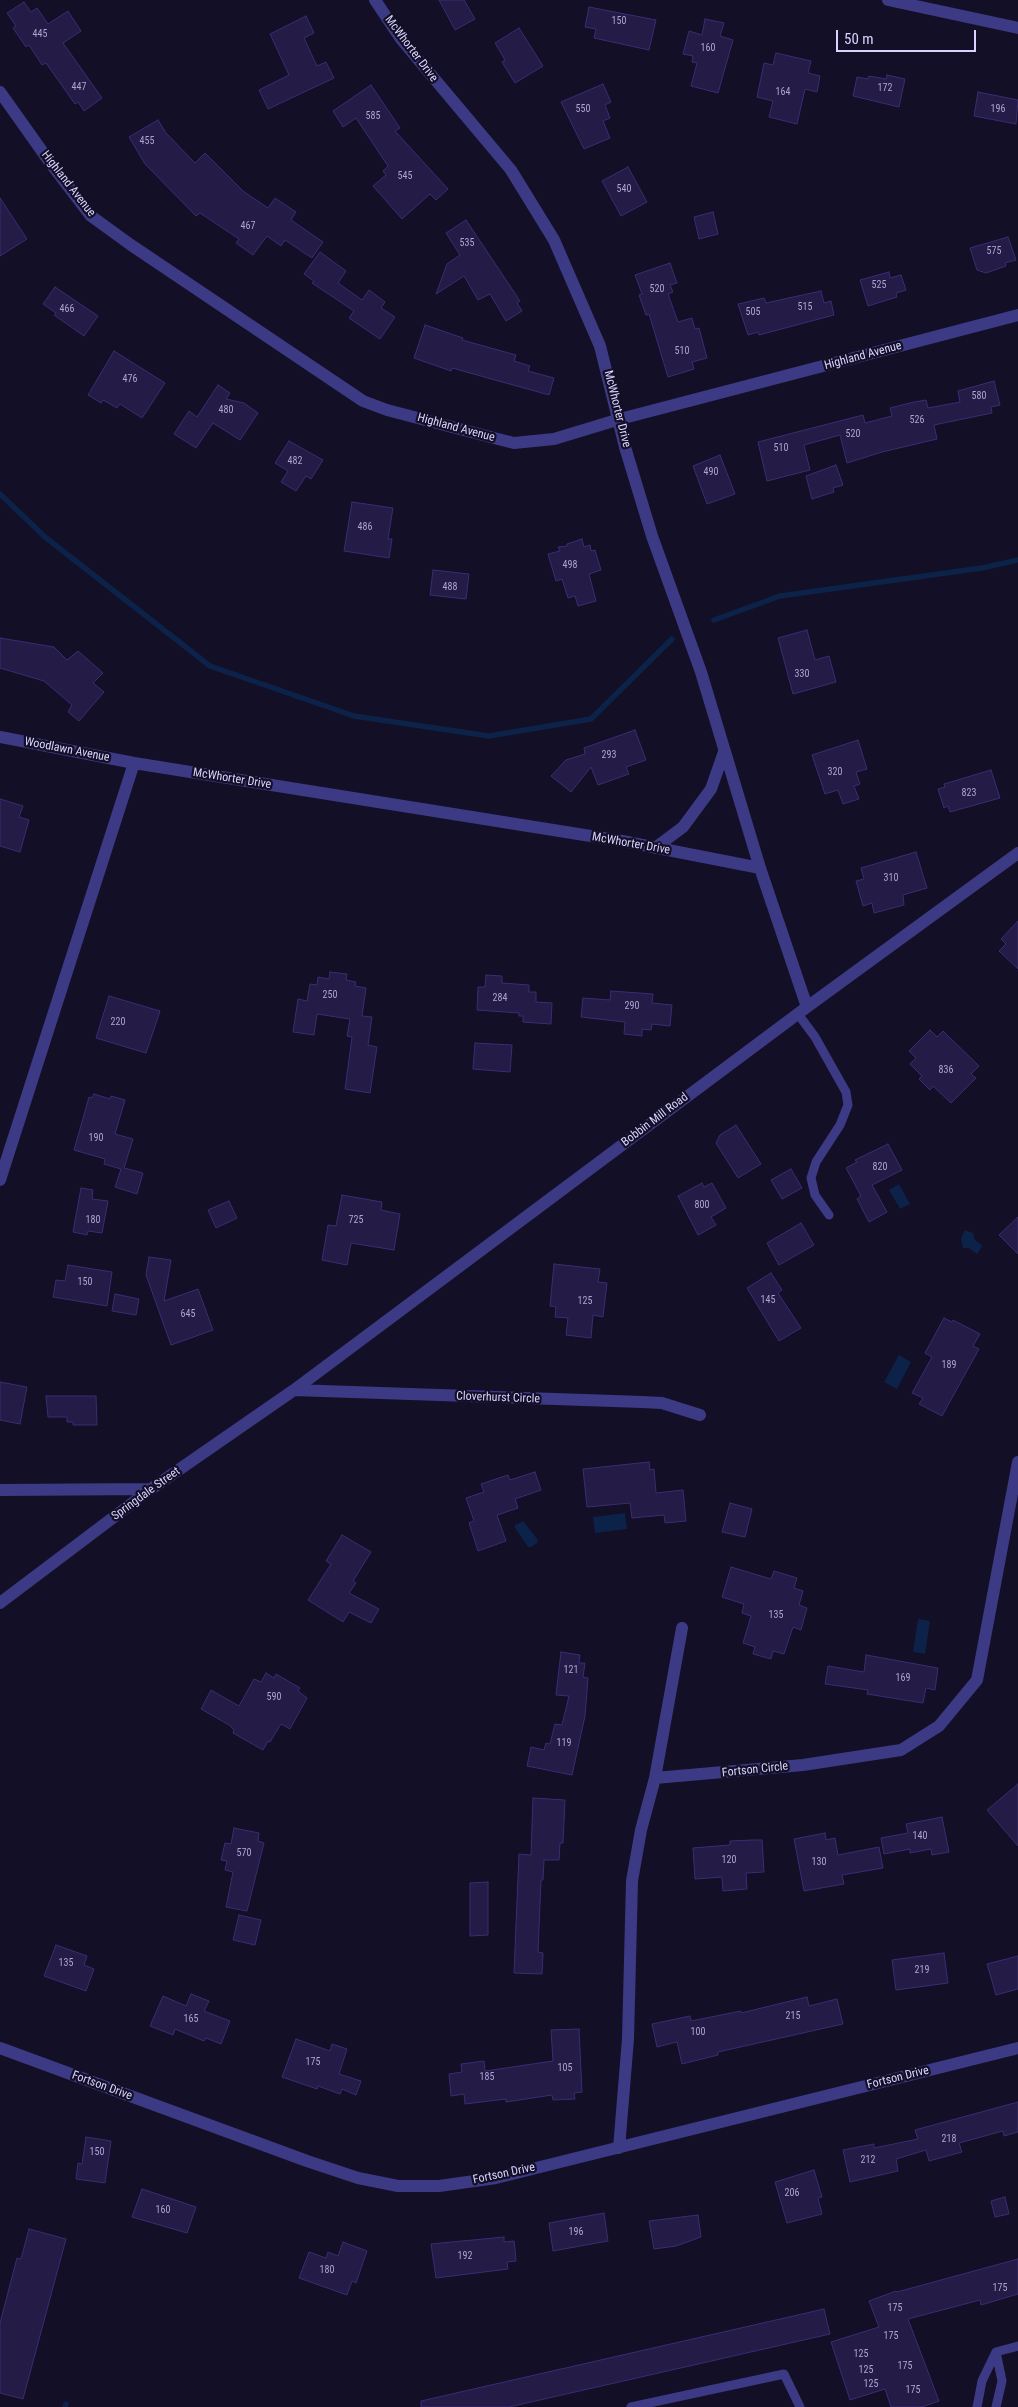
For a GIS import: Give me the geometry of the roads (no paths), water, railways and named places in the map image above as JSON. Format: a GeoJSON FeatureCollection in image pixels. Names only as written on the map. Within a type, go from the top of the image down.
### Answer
{"type":"FeatureCollection","features":[{"type":"Feature","properties":{"kind":"street","name":"McWhorter Drive"},"geometry":{"type":"LineString","coordinates":[[376,0],[401,39],[511,170],[554,240],[600,346],[652,536],[701,672],[802,1010]]}},
{"type":"Feature","properties":{"kind":"street"},"geometry":{"type":"LineString","coordinates":[[888,0],[1018,28]]}},
{"type":"Feature","properties":{"kind":"street","name":"Highland Avenue"},"geometry":{"type":"LineString","coordinates":[[0,92],[91,216],[216,304],[312,365],[363,401],[386,410],[514,442],[554,439],[1018,315]]}},
{"type":"Feature","properties":{"kind":"street","name":"Woodlawn Avenue"},"geometry":{"type":"LineString","coordinates":[[0,737],[134,764]]}},
{"type":"Feature","properties":{"kind":"street"},"geometry":{"type":"LineString","coordinates":[[655,848],[683,827],[711,789],[724,752]]}},
{"type":"Feature","properties":{"kind":"street","name":"McWhorter Drive"},"geometry":{"type":"LineString","coordinates":[[134,764],[655,848],[760,868]]}},
{"type":"Feature","properties":{"kind":"street"},"geometry":{"type":"LineString","coordinates":[[0,1180],[4,1152],[134,764]]}},
{"type":"Feature","properties":{"kind":"street","name":"Bobbin Mill Road"},"geometry":{"type":"LineString","coordinates":[[294,1390],[802,1010],[1016,857]]}},
{"type":"Feature","properties":{"kind":"street","name":"Cloverhurst Circle"},"geometry":{"type":"LineString","coordinates":[[294,1390],[642,1402],[662,1404],[700,1415]]}},
{"type":"Feature","properties":{"kind":"street","name":"Springdale Street"},"geometry":{"type":"LineString","coordinates":[[0,1603],[151,1489],[294,1390]]}},
{"type":"Feature","properties":{"kind":"street","name":"Fortson Circle"},"geometry":{"type":"LineString","coordinates":[[655,1778],[803,1765],[901,1750],[939,1726],[977,1680],[1018,1462]]}},
{"type":"Feature","properties":{"kind":"street"},"geometry":{"type":"LineString","coordinates":[[0,1490],[151,1489]]}},
{"type":"Feature","properties":{"kind":"street"},"geometry":{"type":"LineString","coordinates":[[619,2148],[628,2039],[632,1881],[641,1830],[655,1778],[682,1628]]}},
{"type":"Feature","properties":{"kind":"street","name":"Fortson Drive"},"geometry":{"type":"LineString","coordinates":[[0,2048],[307,2161],[358,2178],[398,2186],[439,2186],[496,2178],[1018,2048]]}},
{"type":"Feature","properties":{"kind":"lane"},"geometry":{"type":"LineString","coordinates":[[802,1010],[846,1092],[848,1105],[840,1125],[816,1162],[811,1178],[816,1195],[829,1215]]}},
{"type":"Feature","properties":{"kind":"lane"},"geometry":{"type":"LineString","coordinates":[[977,2407],[982,2381],[996,2352],[1018,2346]]}},
{"type":"Feature","properties":{"kind":"lane"},"geometry":{"type":"LineString","coordinates":[[996,2352],[1002,2381],[996,2407]]}},
{"type":"Feature","properties":{"kind":"lane"},"geometry":{"type":"LineString","coordinates":[[631,2407],[784,2374],[800,2407]]}},
{"type":"Feature","properties":{"kind":"water"},"geometry":{"type":"Polygon","coordinates":[[[899,1184],[910,1204],[900,1209],[889,1190],[899,1184]]]}},
{"type":"Feature","properties":{"kind":"water"},"geometry":{"type":"Polygon","coordinates":[[[965,1230],[973,1233],[975,1240],[981,1244],[982,1247],[977,1254],[969,1248],[963,1248],[961,1238],[965,1230]]]}},
{"type":"Feature","properties":{"kind":"water"},"geometry":{"type":"Polygon","coordinates":[[[899,1355],[911,1362],[897,1389],[884,1382],[899,1355]]]}},
{"type":"Feature","properties":{"kind":"water"},"geometry":{"type":"Polygon","coordinates":[[[625,1513],[627,1529],[595,1533],[593,1517],[625,1513]]]}},
{"type":"Feature","properties":{"kind":"water"},"geometry":{"type":"Polygon","coordinates":[[[523,1521],[538,1540],[531,1547],[528,1547],[515,1528],[515,1525],[523,1521]]]}},
{"type":"Feature","properties":{"kind":"water"},"geometry":{"type":"Polygon","coordinates":[[[918,1619],[930,1621],[925,1654],[913,1652],[918,1619]]]}},
{"type":"Feature","properties":{"kind":"waterway"},"geometry":{"type":"LineString","coordinates":[[0,494],[45,537],[210,666],[354,716],[489,736],[591,719],[672,639]]}},
{"type":"Feature","properties":{"kind":"waterway"},"geometry":{"type":"LineString","coordinates":[[714,620],[780,596],[982,568],[1018,560]]}}]}
